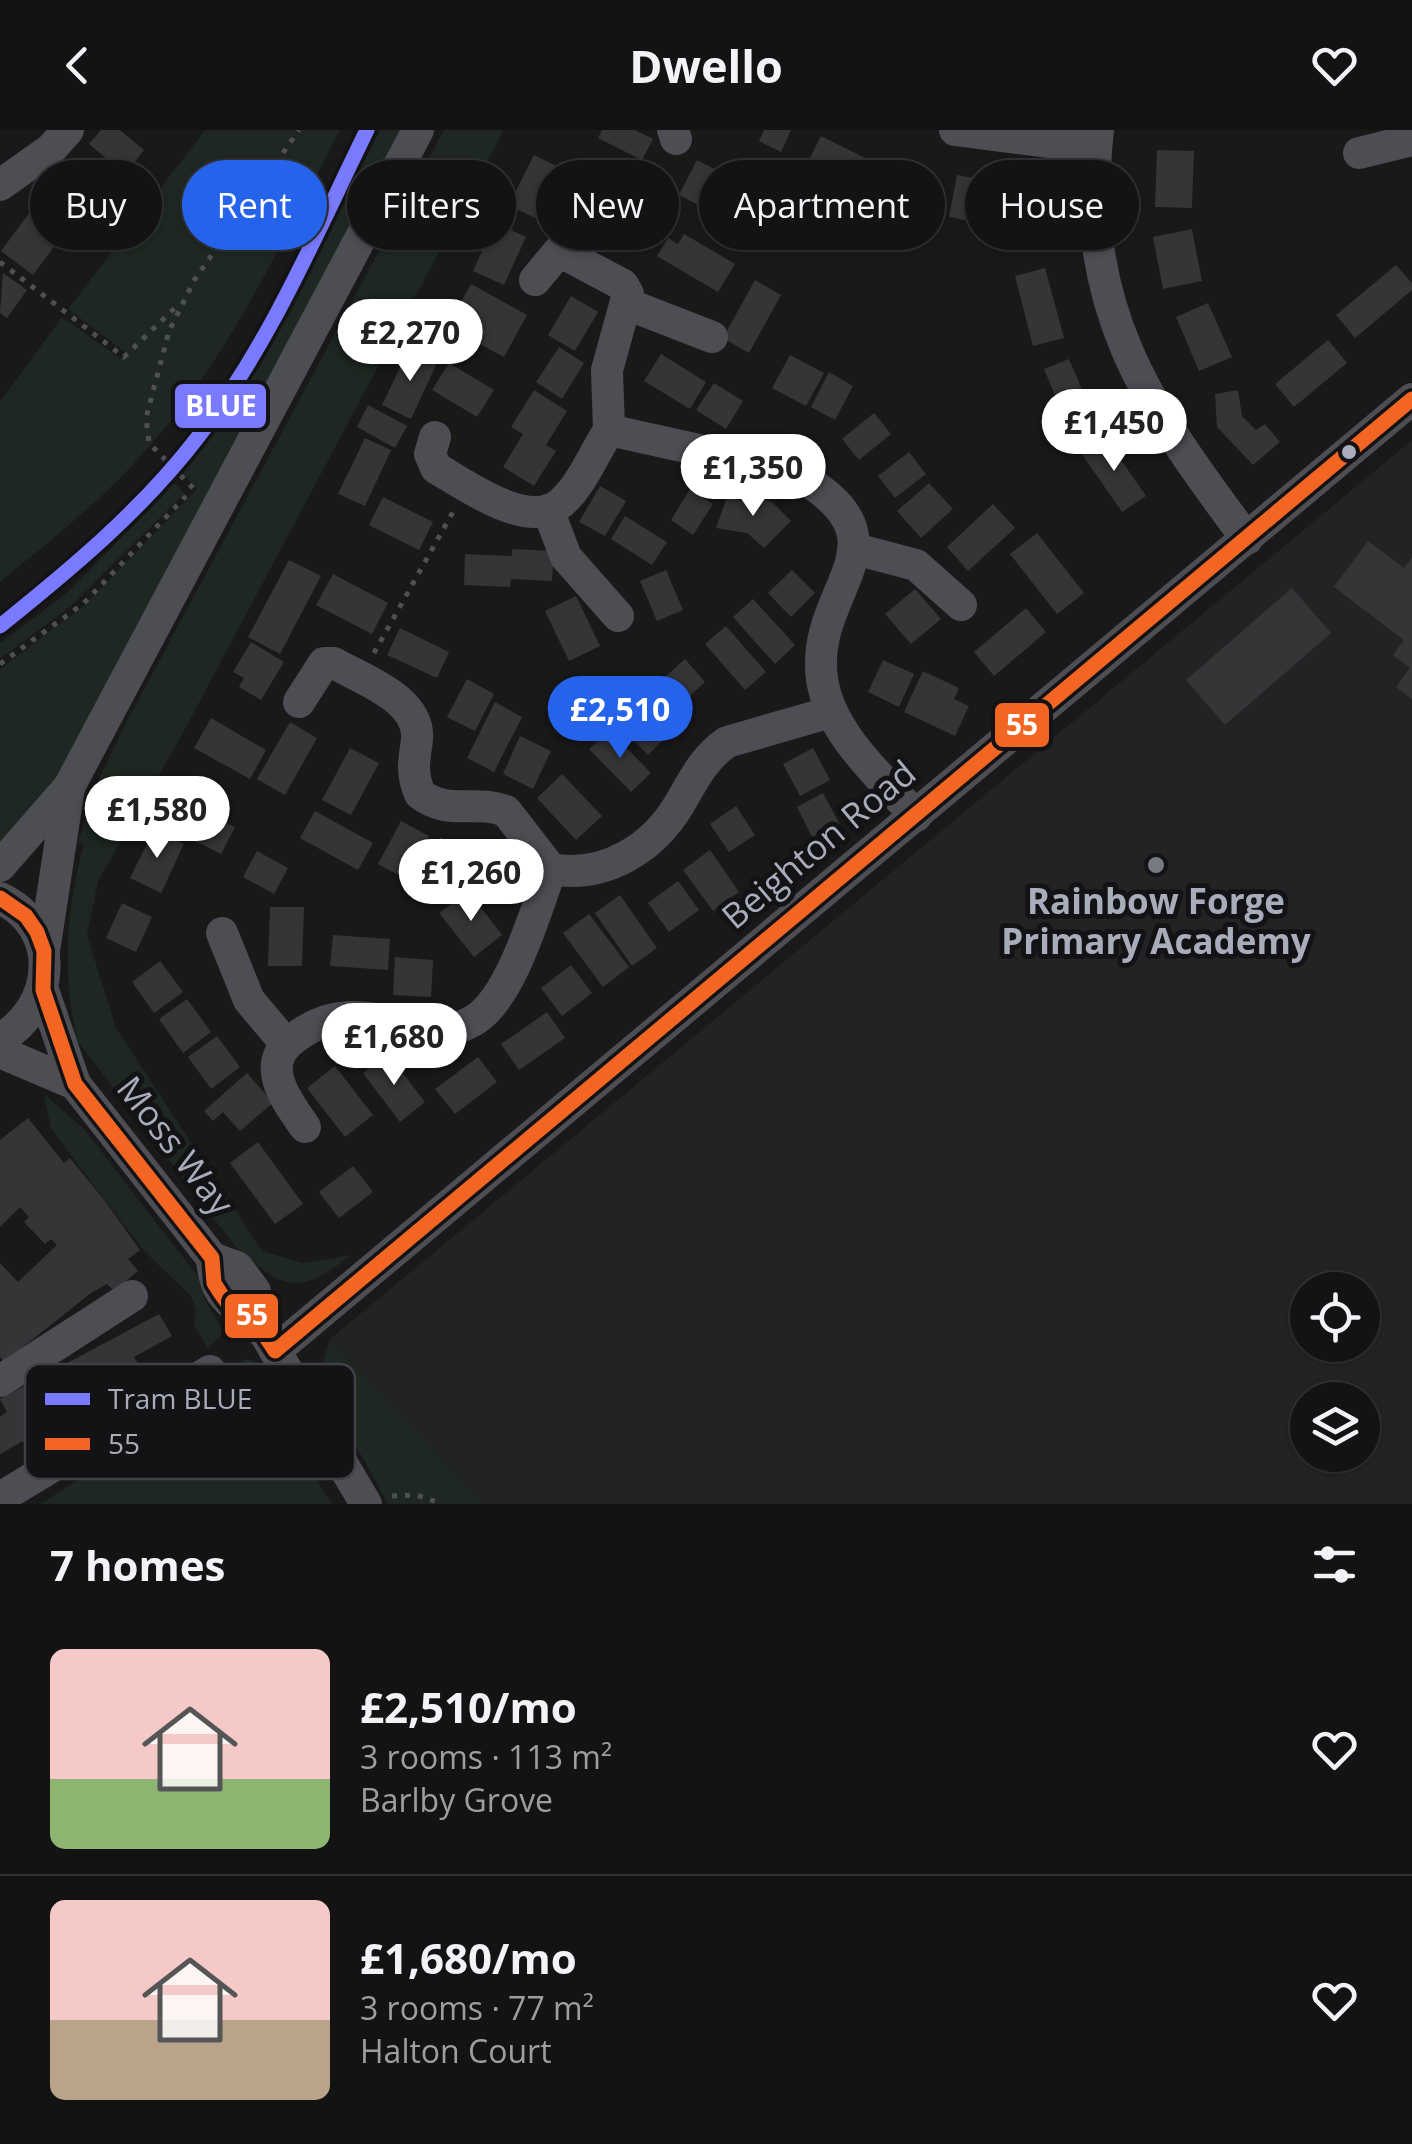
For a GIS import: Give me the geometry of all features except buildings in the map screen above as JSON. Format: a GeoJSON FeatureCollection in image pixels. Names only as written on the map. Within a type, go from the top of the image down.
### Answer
{"type":"FeatureCollection","features":[{"type":"Feature","properties":{"kind":"street"},"geometry":{"type":"LineString","coordinates":[[0,185],[51,149],[68,130]]}},
{"type":"Feature","properties":{"kind":"street"},"geometry":{"type":"LineString","coordinates":[[0,866],[69,788],[418,130]]}},
{"type":"Feature","properties":{"kind":"street"},"geometry":{"type":"LineString","coordinates":[[955,130],[1097,139],[1094,194],[1098,250],[1118,333],[1171,438],[1246,539]]}},
{"type":"Feature","properties":{"kind":"street"},"geometry":{"type":"LineString","coordinates":[[1360,153],[1412,140]]}},
{"type":"Feature","properties":{"kind":"street"},"geometry":{"type":"LineString","coordinates":[[435,437],[431,462],[468,486],[519,510],[548,510],[569,495],[609,430],[606,370],[610,346],[627,304],[624,285],[569,254],[558,252],[535,280]]}},
{"type":"Feature","properties":{"kind":"street"},"geometry":{"type":"LineString","coordinates":[[627,304],[712,337]]}},
{"type":"Feature","properties":{"kind":"street","name":"Beighton Road"},"geometry":{"type":"LineString","coordinates":[[276,1351],[1412,399]]}},
{"type":"Feature","properties":{"kind":"street"},"geometry":{"type":"LineString","coordinates":[[609,430],[789,470],[833,500],[848,521],[854,549],[848,581],[828,620],[821,654],[822,680],[832,712],[846,736],[916,816]]}},
{"type":"Feature","properties":{"kind":"street"},"geometry":{"type":"LineString","coordinates":[[548,510],[566,557],[618,616]]}},
{"type":"Feature","properties":{"kind":"street"},"geometry":{"type":"LineString","coordinates":[[854,549],[916,565],[961,605]]}},
{"type":"Feature","properties":{"kind":"street"},"geometry":{"type":"LineString","coordinates":[[299,702],[324,663],[334,663],[394,697],[413,717],[418,736],[412,762],[420,794],[444,808],[495,806],[506,811],[552,869]]}},
{"type":"Feature","properties":{"kind":"street"},"geometry":{"type":"LineString","coordinates":[[552,869],[592,870],[642,849],[662,829],[712,752],[727,742],[832,712]]}},
{"type":"Feature","properties":{"kind":"street"},"geometry":{"type":"LineString","coordinates":[[0,1039],[26,1020],[43,990],[44,951],[69,788]]}},
{"type":"Feature","properties":{"kind":"street"},"geometry":{"type":"LineString","coordinates":[[306,1127],[276,1078],[277,1062],[286,1044],[321,1021],[342,1015],[375,1016],[433,1030],[473,1021],[501,992],[552,869]]}},
{"type":"Feature","properties":{"kind":"street"},"geometry":{"type":"LineString","coordinates":[[0,898],[26,916],[44,951]]}},
{"type":"Feature","properties":{"kind":"street"},"geometry":{"type":"LineString","coordinates":[[222,933],[250,1000],[286,1044]]}},
{"type":"Feature","properties":{"kind":"street","name":"Moss Way"},"geometry":{"type":"LineString","coordinates":[[43,990],[75,1084],[212,1258],[214,1283],[230,1308],[252,1316],[284,1364]]}},
{"type":"Feature","properties":{"kind":"street","name":"Moss Way"},"geometry":{"type":"LineString","coordinates":[[0,1052],[75,1084]]}},
{"type":"Feature","properties":{"kind":"street"},"geometry":{"type":"LineString","coordinates":[[28,1364],[132,1296]]}},
{"type":"Feature","properties":{"kind":"street"},"geometry":{"type":"LineString","coordinates":[[0,1382],[25,1366]]}},
{"type":"Feature","properties":{"kind":"street"},"geometry":{"type":"LineString","coordinates":[[0,1498],[31,1479]]}},
{"type":"Feature","properties":{"kind":"street","name":"Moss Way"},"geometry":{"type":"LineString","coordinates":[[351,1479],[365,1502]]}},
{"type":"Feature","properties":{"kind":"path"},"geometry":{"type":"LineString","coordinates":[[0,664],[84,603],[194,489],[148,443],[146,418],[169,331],[186,297],[299,130]]}},
{"type":"Feature","properties":{"kind":"path"},"geometry":{"type":"LineString","coordinates":[[0,262],[124,357],[186,297]]}},
{"type":"Feature","properties":{"kind":"path"},"geometry":{"type":"LineString","coordinates":[[360,678],[468,486]]}},
{"type":"Feature","properties":{"kind":"path"},"geometry":{"type":"LineString","coordinates":[[365,1502],[417,1494],[442,1504]]}},
{"type":"Feature","properties":{"kind":"shaded area"},"geometry":{"type":"Polygon","coordinates":[[[205,130],[340,130],[325,160],[182,160],[205,130]]]}},
{"type":"Feature","properties":{"kind":"shaded area"},"geometry":{"type":"Polygon","coordinates":[[[380,130],[409,130],[393,160],[365,160],[380,130]]]}},
{"type":"Feature","properties":{"kind":"shaded area"},"geometry":{"type":"Polygon","coordinates":[[[444,130],[504,130],[488,160],[428,160],[444,130]]]}},
{"type":"Feature","properties":{"kind":"shaded area"},"geometry":{"type":"Polygon","coordinates":[[[182,160],[182,250],[279,250],[230,336],[147,449],[113,485],[0,582],[0,402],[62,317],[120,358],[126,353],[68,309],[113,250],[162,250],[162,186],[182,160]]]}},
{"type":"Feature","properties":{"kind":"shaded area"},"geometry":{"type":"Polygon","coordinates":[[[347,195],[347,244],[46,795],[0,851],[0,669],[86,604],[197,489],[183,474],[262,361],[319,250],[327,250],[327,234],[347,195]]]}},
{"type":"Feature","properties":{"kind":"shaded area"},"geometry":{"type":"Polygon","coordinates":[[[380,250],[440,250],[184,731],[98,881],[87,935],[116,1028],[262,1251],[303,1263],[351,1255],[318,1278],[291,1283],[279,1279],[235,1246],[78,1042],[69,993],[68,943],[73,893],[84,844],[78,842],[100,777],[380,250]]]}},
{"type":"Feature","properties":{"kind":"shaded area","name":"Rainbow Forge Primary Academy"},"geometry":{"type":"Polygon","coordinates":[[[1412,440],[1412,1504],[484,1504],[330,1339],[1412,440]]]}},
{"type":"Feature","properties":{"kind":"shaded area"},"geometry":{"type":"Polygon","coordinates":[[[174,483],[185,493],[71,606],[0,659],[0,643],[66,594],[174,483]]]}},
{"type":"Feature","properties":{"kind":"shaded area"},"geometry":{"type":"Polygon","coordinates":[[[44,1094],[85,1130],[209,1291],[203,1296],[224,1333],[208,1348],[194,1325],[196,1309],[190,1295],[144,1251],[51,1129],[44,1094]]]}},
{"type":"Feature","properties":{"kind":"shaded area"},"geometry":{"type":"Polygon","coordinates":[[[330,1339],[353,1364],[323,1364],[330,1339]]]}},
{"type":"Feature","properties":{"kind":"shaded area"},"geometry":{"type":"Polygon","coordinates":[[[245,1359],[259,1364],[237,1364],[245,1359]]]}},
{"type":"Feature","properties":{"kind":"shaded area"},"geometry":{"type":"Polygon","coordinates":[[[355,1366],[484,1504],[388,1504],[355,1444],[355,1366]]]}},
{"type":"Feature","properties":{"kind":"shaded area"},"geometry":{"type":"Polygon","coordinates":[[[79,1479],[316,1479],[332,1504],[40,1504],[79,1479]]]}},
{"type":"Feature","properties":{"kind":"tram line","name":"BLUE"},"geometry":{"type":"LineString","coordinates":[[0,626],[129,514],[198,437],[270,326],[367,130]]}},
{"type":"Feature","properties":{"kind":"transit line","name":"55"},"geometry":{"type":"LineString","coordinates":[[0,898],[26,916],[37,932],[44,951],[43,990],[75,1084],[212,1258],[214,1283],[231,1308],[252,1316],[275,1351],[1412,399]]}},
{"type":"Feature","properties":{"kind":"place","name":"Rainbow Forge Primary Academy"},"geometry":{"type":"Point","coordinates":[1156,865]}}]}
